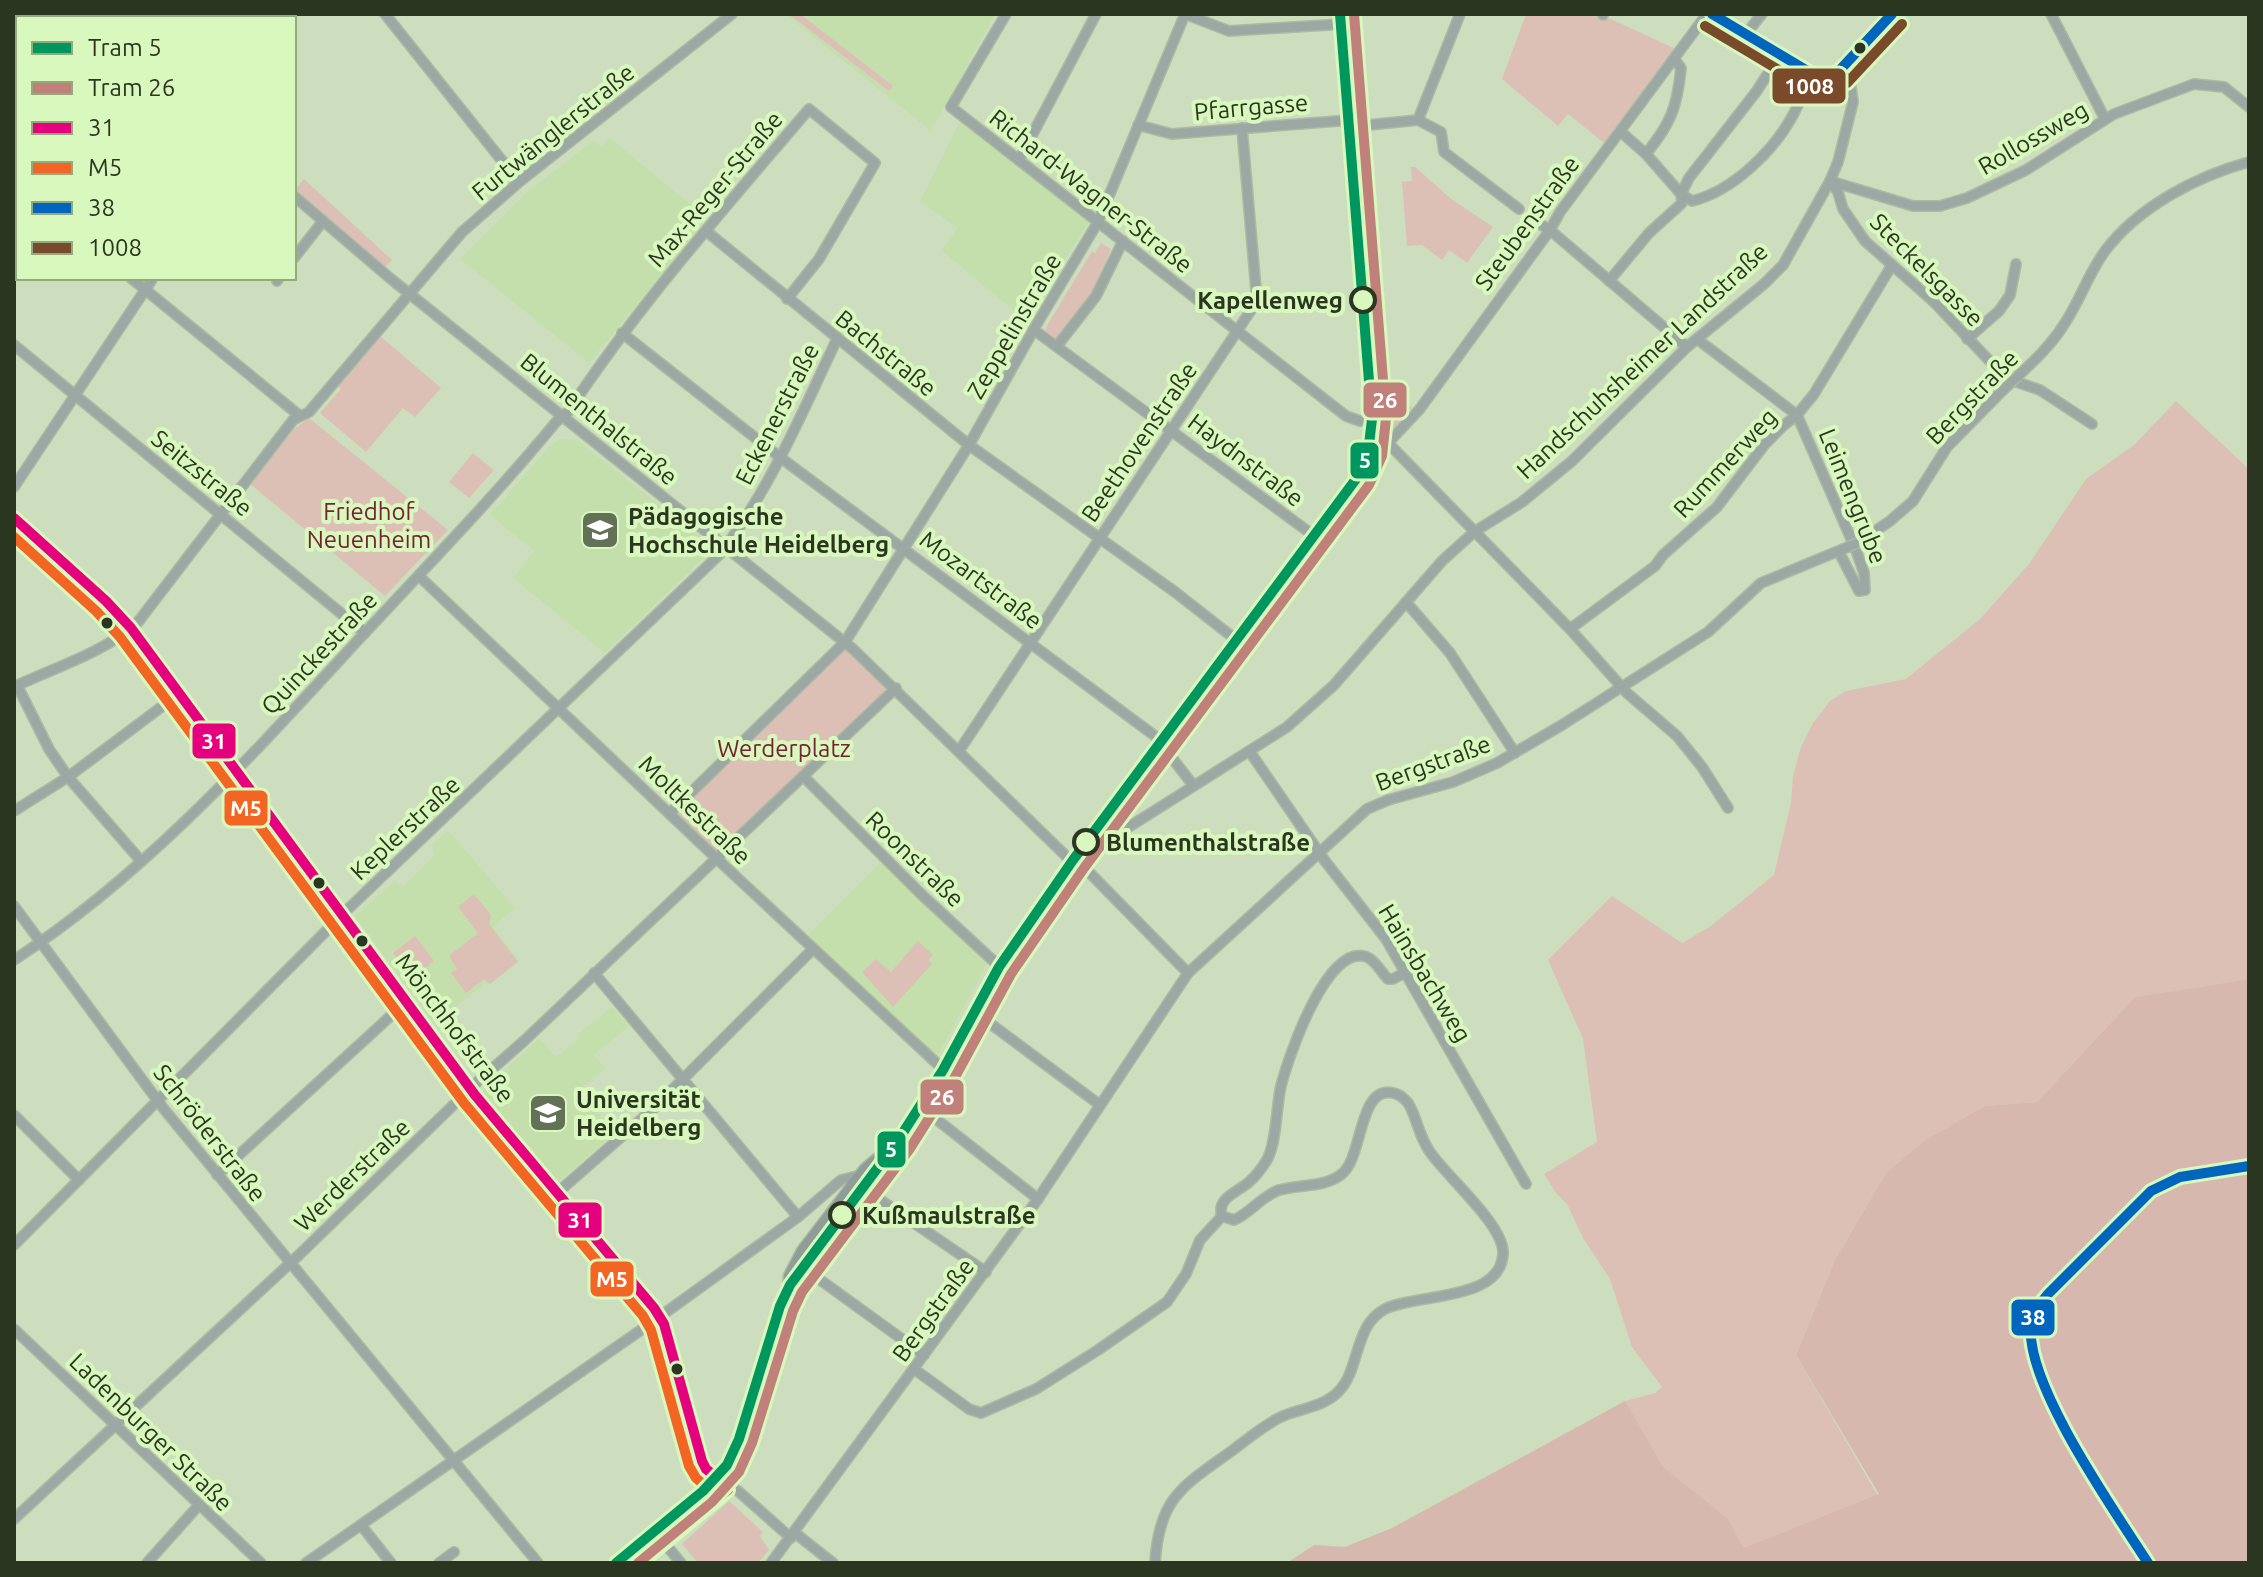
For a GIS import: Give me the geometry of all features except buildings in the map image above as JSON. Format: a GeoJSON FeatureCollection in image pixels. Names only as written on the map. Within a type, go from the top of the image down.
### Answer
{"type":"FeatureCollection","features":[{"type":"Feature","properties":{"kind":"main road"},"geometry":{"type":"LineString","coordinates":[[1077,860],[1359,481],[1369,460],[1376,414],[1343,19]]}},
{"type":"Feature","properties":{"kind":"main road","name":"Mönchhofstraße"},"geometry":{"type":"LineString","coordinates":[[14,518],[106,601],[131,628],[339,918],[407,1001],[470,1088],[660,1316],[702,1461],[706,1469],[719,1479]]}},
{"type":"Feature","properties":{"kind":"main road","name":"Handschuhsheimer Landstraße"},"geometry":{"type":"LineString","coordinates":[[789,1293],[812,1274],[883,1182],[903,1137],[945,1071],[1001,968],[1077,860]]}},
{"type":"Feature","properties":{"kind":"main road","name":"Handschuhsheimer Landstraße"},"geometry":{"type":"LineString","coordinates":[[618,1563],[719,1479],[736,1453],[789,1293],[790,1276],[803,1251],[861,1175],[903,1137]]}},
{"type":"Feature","properties":{"kind":"street"},"geometry":{"type":"LineString","coordinates":[[385,14],[519,182]]}},
{"type":"Feature","properties":{"kind":"street","name":"Furtwänglerstraße"},"geometry":{"type":"LineString","coordinates":[[131,628],[293,420],[312,409],[462,232],[519,182],[732,14]]}},
{"type":"Feature","properties":{"kind":"street","name":"Richard-Wagner-Straße"},"geometry":{"type":"LineString","coordinates":[[1006,14],[951,107],[1346,416],[1360,421]]}},
{"type":"Feature","properties":{"kind":"street"},"geometry":{"type":"LineString","coordinates":[[1019,160],[1096,14]]}},
{"type":"Feature","properties":{"kind":"street"},"geometry":{"type":"LineString","coordinates":[[1185,14],[1229,31],[1343,19]]}},
{"type":"Feature","properties":{"kind":"street","name":"Zeppelinstraße"},"geometry":{"type":"LineString","coordinates":[[845,642],[969,445],[1098,222],[1185,14]]}},
{"type":"Feature","properties":{"kind":"street"},"geometry":{"type":"LineString","coordinates":[[1460,14],[1418,120],[1441,132],[1444,152],[1519,209]]}},
{"type":"Feature","properties":{"kind":"street"},"geometry":{"type":"LineString","coordinates":[[1710,14],[1811,73],[1825,76],[1838,72],[1892,14]]}},
{"type":"Feature","properties":{"kind":"street","name":"Steubenstraße"},"geometry":{"type":"LineString","coordinates":[[1388,443],[1419,410],[1560,212],[1710,14]]}},
{"type":"Feature","properties":{"kind":"street"},"geometry":{"type":"LineString","coordinates":[[2051,14],[2105,119]]}},
{"type":"Feature","properties":{"kind":"street"},"geometry":{"type":"LineString","coordinates":[[1745,35],[1760,17]]}},
{"type":"Feature","properties":{"kind":"street"},"geometry":{"type":"LineString","coordinates":[[1609,281],[1649,233],[1682,203],[1681,194],[1689,178],[1756,92],[1780,55]]}},
{"type":"Feature","properties":{"kind":"street"},"geometry":{"type":"LineString","coordinates":[[1646,154],[1668,126],[1673,113],[1681,68],[1675,60]]}},
{"type":"Feature","properties":{"kind":"street","name":"Handschuhsheimer Landstraße"},"geometry":{"type":"LineString","coordinates":[[1077,860],[1287,727],[1334,685],[1442,561],[1474,532],[1522,502],[1572,461],[1687,347],[1744,302],[1783,265],[1830,181],[1845,139],[1853,102],[1851,87],[1838,72]]}},
{"type":"Feature","properties":{"kind":"street"},"geometry":{"type":"LineString","coordinates":[[1621,132],[1646,154],[1681,194],[1692,201],[1701,199],[1733,181],[1756,161],[1784,129],[1811,73]]}},
{"type":"Feature","properties":{"kind":"street","name":"Rollossweg"},"geometry":{"type":"LineString","coordinates":[[1830,181],[1913,206],[1940,206],[1967,198],[2026,170],[2105,119],[2194,84],[2224,87],[2249,107]]}},
{"type":"Feature","properties":{"kind":"street","name":"Max-Reger-Straße"},"geometry":{"type":"LineString","coordinates":[[563,417],[622,333],[809,109],[875,163],[819,259],[787,299]]}},
{"type":"Feature","properties":{"kind":"street","name":"Pfarrgasse"},"geometry":{"type":"LineString","coordinates":[[1138,125],[1172,134],[1351,120],[1368,125],[1418,120]]}},
{"type":"Feature","properties":{"kind":"street","name":"Beethovenstraße"},"geometry":{"type":"LineString","coordinates":[[959,751],[1257,301],[1242,128]]}},
{"type":"Feature","properties":{"kind":"street","name":"Bergstraße"},"geometry":{"type":"LineString","coordinates":[[771,1563],[1038,1199],[1188,973],[1356,819],[1377,804],[1453,782],[1515,753],[1708,632],[1761,583],[1859,542],[1890,521],[1913,501],[1947,447],[2060,332],[2105,252],[2121,233],[2179,191],[2212,174],[2249,162]]}},
{"type":"Feature","properties":{"kind":"street","name":"Steckelsgasse"},"geometry":{"type":"LineString","coordinates":[[1830,181],[1854,227],[1869,246],[1934,302],[2004,376],[2040,390],[2092,424]]}},
{"type":"Feature","properties":{"kind":"street","name":"Blumenthalstraße"},"geometry":{"type":"LineString","coordinates":[[296,198],[563,417],[845,642],[896,688],[1067,857],[1077,860],[1188,973]]}},
{"type":"Feature","properties":{"kind":"street"},"geometry":{"type":"LineString","coordinates":[[1533,220],[1550,230],[1687,347]]}},
{"type":"Feature","properties":{"kind":"street"},"geometry":{"type":"LineString","coordinates":[[296,255],[323,221]]}},
{"type":"Feature","properties":{"kind":"street","name":"Bachstraße"},"geometry":{"type":"LineString","coordinates":[[706,231],[969,445],[1239,642]]}},
{"type":"Feature","properties":{"kind":"street","name":"Zeppelinstraße"},"geometry":{"type":"LineString","coordinates":[[1057,346],[1096,296],[1123,241]]}},
{"type":"Feature","properties":{"kind":"street"},"geometry":{"type":"LineString","coordinates":[[1967,339],[1999,311],[2010,295],[2016,264]]}},
{"type":"Feature","properties":{"kind":"street","name":"Rummerweg"},"geometry":{"type":"LineString","coordinates":[[1570,629],[1655,566],[1663,555],[1717,507],[1765,444],[1797,415],[1814,394],[1892,265]]}},
{"type":"Feature","properties":{"kind":"street"},"geometry":{"type":"LineString","coordinates":[[133,280],[300,416]]}},
{"type":"Feature","properties":{"kind":"street"},"geometry":{"type":"LineString","coordinates":[[14,487],[152,280]]}},
{"type":"Feature","properties":{"kind":"street","name":"Haydnstraße"},"geometry":{"type":"LineString","coordinates":[[1034,330],[1317,538]]}},
{"type":"Feature","properties":{"kind":"street","name":"Mozartstraße"},"geometry":{"type":"LineString","coordinates":[[622,333],[781,458],[906,548],[1163,744]]}},
{"type":"Feature","properties":{"kind":"street","name":"Eckenerstraße"},"geometry":{"type":"LineString","coordinates":[[726,546],[781,458],[837,339]]}},
{"type":"Feature","properties":{"kind":"street"},"geometry":{"type":"LineString","coordinates":[[1697,339],[1797,415]]}},
{"type":"Feature","properties":{"kind":"street","name":"Seitzstraße"},"geometry":{"type":"LineString","coordinates":[[14,345],[365,633]]}},
{"type":"Feature","properties":{"kind":"street","name":"Leimengrube"},"geometry":{"type":"LineString","coordinates":[[1797,415],[1853,541],[1864,573],[1866,590],[1861,592],[1857,588],[1843,549]]}},
{"type":"Feature","properties":{"kind":"street","name":"Quinckestraße"},"geometry":{"type":"LineString","coordinates":[[14,960],[98,899],[234,770],[419,576],[563,417]]}},
{"type":"Feature","properties":{"kind":"street"},"geometry":{"type":"LineString","coordinates":[[1373,442],[1388,443],[1622,686],[1684,745],[1728,808]]}},
{"type":"Feature","properties":{"kind":"street","name":"Keplerstraße"},"geometry":{"type":"LineString","coordinates":[[14,1245],[339,918],[726,546]]}},
{"type":"Feature","properties":{"kind":"street","name":"Moltkestraße"},"geometry":{"type":"LineString","coordinates":[[419,576],[557,711],[945,1071]]}},
{"type":"Feature","properties":{"kind":"street"},"geometry":{"type":"LineString","coordinates":[[1406,602],[1450,653],[1515,753]]}},
{"type":"Feature","properties":{"kind":"street"},"geometry":{"type":"LineString","coordinates":[[131,628],[89,653],[16,686],[49,749],[68,777],[141,861]]}},
{"type":"Feature","properties":{"kind":"street"},"geometry":{"type":"LineString","coordinates":[[670,813],[845,642]]}},
{"type":"Feature","properties":{"kind":"street"},"geometry":{"type":"LineString","coordinates":[[716,858],[896,688]]}},
{"type":"Feature","properties":{"kind":"street"},"geometry":{"type":"LineString","coordinates":[[14,811],[68,777],[180,693]]}},
{"type":"Feature","properties":{"kind":"street"},"geometry":{"type":"LineString","coordinates":[[1163,744],[1193,785]]}},
{"type":"Feature","properties":{"kind":"street","name":"Hainsbachweg"},"geometry":{"type":"LineString","coordinates":[[1250,752],[1319,853],[1374,922],[1526,1184]]}},
{"type":"Feature","properties":{"kind":"street","name":"Roonstraße"},"geometry":{"type":"LineString","coordinates":[[803,776],[921,894],[1001,968]]}},
{"type":"Feature","properties":{"kind":"street","name":"Werderstraße"},"geometry":{"type":"LineString","coordinates":[[14,1519],[117,1426],[716,858]]}},
{"type":"Feature","properties":{"kind":"street","name":"Schröderstraße"},"geometry":{"type":"LineString","coordinates":[[14,906],[154,1103],[538,1563]]}},
{"type":"Feature","properties":{"kind":"street"},"geometry":{"type":"LineString","coordinates":[[557,1193],[642,1120],[813,949]]}},
{"type":"Feature","properties":{"kind":"street"},"geometry":{"type":"LineString","coordinates":[[1155,1563],[1161,1519],[1178,1491],[1275,1420],[1335,1395],[1348,1379],[1365,1330],[1379,1313],[1390,1307],[1480,1286],[1496,1274],[1502,1261],[1503,1248],[1497,1230],[1430,1153],[1417,1130],[1407,1101],[1390,1092],[1378,1094],[1369,1105],[1353,1160],[1341,1175],[1323,1183],[1278,1191],[1234,1220],[1229,1221],[1222,1216],[1220,1208],[1224,1201],[1251,1181],[1269,1157],[1281,1087],[1294,1046],[1328,978],[1341,963],[1356,956],[1371,960],[1389,979],[1404,973]]}},
{"type":"Feature","properties":{"kind":"street"},"geometry":{"type":"LineString","coordinates":[[594,973],[798,1217]]}},
{"type":"Feature","properties":{"kind":"street"},"geometry":{"type":"LineString","coordinates":[[217,1175],[407,1001]]}},
{"type":"Feature","properties":{"kind":"street"},"geometry":{"type":"LineString","coordinates":[[976,1013],[1100,1105]]}},
{"type":"Feature","properties":{"kind":"street"},"geometry":{"type":"LineString","coordinates":[[922,1108],[1038,1199]]}},
{"type":"Feature","properties":{"kind":"street"},"geometry":{"type":"LineString","coordinates":[[14,1115],[79,1180]]}},
{"type":"Feature","properties":{"kind":"street"},"geometry":{"type":"LineString","coordinates":[[2148,1563],[2082,1461],[2057,1416],[2034,1355],[2032,1322],[2048,1294],[2148,1194],[2180,1177],[2249,1166]]}},
{"type":"Feature","properties":{"kind":"street"},"geometry":{"type":"LineString","coordinates":[[306,1563],[660,1316],[798,1217],[841,1180],[861,1175]]}},
{"type":"Feature","properties":{"kind":"street"},"geometry":{"type":"LineString","coordinates":[[873,1195],[986,1272]]}},
{"type":"Feature","properties":{"kind":"street"},"geometry":{"type":"LineString","coordinates":[[914,1369],[969,1409],[981,1413],[1036,1389],[1167,1302],[1186,1274],[1200,1240],[1222,1216]]}},
{"type":"Feature","properties":{"kind":"street"},"geometry":{"type":"LineString","coordinates":[[812,1274],[924,1355]]}},
{"type":"Feature","properties":{"kind":"street","name":"Ladenburger Straße"},"geometry":{"type":"LineString","coordinates":[[14,1329],[261,1563]]}},
{"type":"Feature","properties":{"kind":"street"},"geometry":{"type":"LineString","coordinates":[[719,1479],[833,1563]]}},
{"type":"Feature","properties":{"kind":"street"},"geometry":{"type":"LineString","coordinates":[[147,1563],[199,1505]]}},
{"type":"Feature","properties":{"kind":"street"},"geometry":{"type":"LineString","coordinates":[[361,1525],[391,1563]]}},
{"type":"Feature","properties":{"kind":"street"},"geometry":{"type":"LineString","coordinates":[[656,1533],[681,1563]]}},
{"type":"Feature","properties":{"kind":"street"},"geometry":{"type":"LineString","coordinates":[[439,1563],[454,1552]]}},
{"type":"Feature","properties":{"kind":"shaded area"},"geometry":{"type":"Polygon","coordinates":[[[785,14],[803,14],[807,17],[818,14],[995,14],[931,131],[785,14]]]}},
{"type":"Feature","properties":{"kind":"shaded area"},"geometry":{"type":"Polygon","coordinates":[[[962,118],[1089,222],[1026,321],[942,251],[957,228],[920,201],[962,118]]]}},
{"type":"Feature","properties":{"kind":"shaded area"},"geometry":{"type":"Polygon","coordinates":[[[610,138],[703,215],[697,222],[701,226],[589,363],[460,259],[526,193],[594,140],[602,147],[610,138]]]}},
{"type":"Feature","properties":{"kind":"shaded area","name":"Pädagogische Hochschule Heidelberg"},"geometry":{"type":"Polygon","coordinates":[[[560,439],[577,440],[711,546],[712,550],[605,653],[513,578],[534,551],[490,515],[549,447],[560,439]]]}},
{"type":"Feature","properties":{"kind":"shaded area"},"geometry":{"type":"Polygon","coordinates":[[[448,830],[515,908],[493,927],[519,961],[488,985],[485,983],[435,1024],[355,916],[394,881],[404,886],[434,856],[432,845],[448,830]]]}},
{"type":"Feature","properties":{"kind":"shaded area"},"geometry":{"type":"Polygon","coordinates":[[[882,861],[987,964],[937,1057],[808,935],[882,861]]]}},
{"type":"Feature","properties":{"kind":"shaded area"},"geometry":{"type":"Polygon","coordinates":[[[2249,979],[2249,1563],[1287,1563],[1314,1545],[1345,1547],[1392,1528],[1625,1401],[1663,1467],[1727,1518],[1744,1548],[1879,1494],[1796,1355],[1835,1260],[1886,1173],[1926,1140],[1985,1106],[2037,1102],[2135,997],[2249,979]]]}},
{"type":"Feature","properties":{"kind":"shaded area","name":"Universität Heidelberg"},"geometry":{"type":"Polygon","coordinates":[[[612,1007],[629,1026],[594,1055],[605,1069],[579,1090],[615,1133],[558,1182],[482,1092],[539,1038],[556,1057],[579,1038],[577,1035],[612,1007]]]}},
{"type":"Feature","properties":{"kind":"green space"},"geometry":{"type":"Polygon","coordinates":[[[789,14],[800,14],[893,86],[889,91],[789,14]]]}},
{"type":"Feature","properties":{"kind":"green space"},"geometry":{"type":"Polygon","coordinates":[[[1526,14],[1600,14],[1678,50],[1604,143],[1568,114],[1558,126],[1502,79],[1526,14]]]}},
{"type":"Feature","properties":{"kind":"green space"},"geometry":{"type":"Polygon","coordinates":[[[1411,167],[1493,227],[1467,263],[1449,250],[1442,260],[1422,245],[1407,246],[1402,182],[1412,181],[1411,167]]]}},
{"type":"Feature","properties":{"kind":"green space"},"geometry":{"type":"Polygon","coordinates":[[[304,179],[392,260],[384,268],[296,193],[304,179]]]}},
{"type":"Feature","properties":{"kind":"green space"},"geometry":{"type":"Polygon","coordinates":[[[1101,243],[1111,249],[1093,295],[1057,340],[1045,330],[1092,251],[1095,253],[1101,243]]]}},
{"type":"Feature","properties":{"kind":"green space"},"geometry":{"type":"Polygon","coordinates":[[[379,335],[441,388],[415,417],[403,408],[366,452],[320,413],[379,335]]]}},
{"type":"Feature","properties":{"kind":"green space"},"geometry":{"type":"Polygon","coordinates":[[[1386,394],[1403,400],[1412,408],[1390,433],[1385,430],[1382,396],[1386,394]]]}},
{"type":"Feature","properties":{"kind":"green space"},"geometry":{"type":"Polygon","coordinates":[[[2176,401],[2249,469],[2249,979],[2135,997],[2037,1102],[1985,1106],[1886,1173],[1835,1260],[1796,1355],[1882,1503],[1749,1557],[1731,1527],[1651,1466],[1625,1401],[1655,1393],[1662,1387],[1632,1347],[1610,1279],[1583,1238],[1567,1204],[1544,1174],[1597,1142],[1583,1039],[1548,960],[1612,896],[1682,943],[1711,926],[1774,875],[1801,747],[1813,723],[1830,701],[1846,691],[1906,679],[1980,619],[2029,564],[2086,479],[2134,445],[2176,401]]]}},
{"type":"Feature","properties":{"kind":"green space","name":"Friedhof Neuenheim"},"geometry":{"type":"Polygon","coordinates":[[[309,418],[448,530],[385,596],[249,483],[294,429],[309,418]]]}},
{"type":"Feature","properties":{"kind":"green space"},"geometry":{"type":"Polygon","coordinates":[[[473,453],[494,470],[469,498],[449,482],[473,453]]]}},
{"type":"Feature","properties":{"kind":"green space","name":"Werderplatz"},"geometry":{"type":"Polygon","coordinates":[[[847,647],[890,686],[887,691],[715,852],[675,813],[847,647]]]}},
{"type":"Feature","properties":{"kind":"green space"},"geometry":{"type":"Polygon","coordinates":[[[474,894],[491,915],[489,924],[518,962],[490,984],[484,979],[466,993],[451,973],[457,969],[449,956],[478,933],[458,907],[474,894]]]}},
{"type":"Feature","properties":{"kind":"green space"},"geometry":{"type":"Polygon","coordinates":[[[415,936],[434,961],[412,978],[393,953],[415,936]]]}},
{"type":"Feature","properties":{"kind":"green space"},"geometry":{"type":"Polygon","coordinates":[[[918,941],[933,955],[928,960],[932,964],[893,1007],[862,972],[876,959],[891,972],[918,941]]]}},
{"type":"Feature","properties":{"kind":"green space"},"geometry":{"type":"Polygon","coordinates":[[[729,1501],[763,1532],[760,1536],[769,1550],[758,1563],[698,1563],[682,1544],[729,1501]]]}},
{"type":"Feature","properties":{"kind":"tram line","name":"5"},"geometry":{"type":"LineString","coordinates":[[616,1563],[703,1491],[727,1465],[739,1439],[780,1306],[790,1285],[897,1142],[943,1070],[999,967],[1073,860],[1356,479],[1368,453],[1372,419],[1340,14]]}},
{"type":"Feature","properties":{"kind":"tram line","name":"26"},"geometry":{"type":"LineString","coordinates":[[638,1563],[712,1502],[739,1472],[752,1443],[793,1311],[802,1292],[909,1150],[955,1077],[1011,974],[1084,868],[1369,485],[1382,456],[1386,418],[1354,14]]}},
{"type":"Feature","properties":{"kind":"transit line","name":"38"},"geometry":{"type":"LineString","coordinates":[[1712,14],[1811,73],[1825,76],[1838,72],[1892,14]]}},
{"type":"Feature","properties":{"kind":"transit line","name":"1008"},"geometry":{"type":"LineString","coordinates":[[1705,26],[1804,85],[1825,90],[1847,83],[1902,24]]}},
{"type":"Feature","properties":{"kind":"transit line","name":"31"},"geometry":{"type":"LineString","coordinates":[[14,518],[106,601],[131,628],[475,1095],[654,1308],[664,1324],[702,1461],[706,1469],[719,1479]]}},
{"type":"Feature","properties":{"kind":"transit line","name":"M5"},"geometry":{"type":"LineString","coordinates":[[14,537],[96,611],[120,637],[464,1103],[643,1316],[651,1330],[689,1466],[696,1478],[710,1490]]}},
{"type":"Feature","properties":{"kind":"transit line","name":"38"},"geometry":{"type":"LineString","coordinates":[[2148,1563],[2095,1481],[2057,1413],[2033,1351],[2032,1322],[2048,1294],[2151,1191],[2180,1177],[2249,1166]]}},
{"type":"Feature","properties":{"kind":"transit line","name":"31"},"geometry":{"type":"LineString","coordinates":[[618,1563],[719,1479]]}},
{"type":"Feature","properties":{"kind":"transit line","name":"M5"},"geometry":{"type":"LineString","coordinates":[[640,1563],[728,1490]]}},
{"type":"Feature","properties":{"kind":"place","name":"Kapellenweg"},"geometry":{"type":"Point","coordinates":[1363,300]}},
{"type":"Feature","properties":{"kind":"place","name":"Pädagogische Hochschule Heidelberg"},"geometry":{"type":"Point","coordinates":[600,530]}},
{"type":"Feature","properties":{"kind":"place","name":"Blumenthalstraße"},"geometry":{"type":"Point","coordinates":[1086,842]}},
{"type":"Feature","properties":{"kind":"place","name":"Universität Heidelberg"},"geometry":{"type":"Point","coordinates":[548,1113]}},
{"type":"Feature","properties":{"kind":"place","name":"Kußmaulstraße"},"geometry":{"type":"Point","coordinates":[842,1215]}}]}
